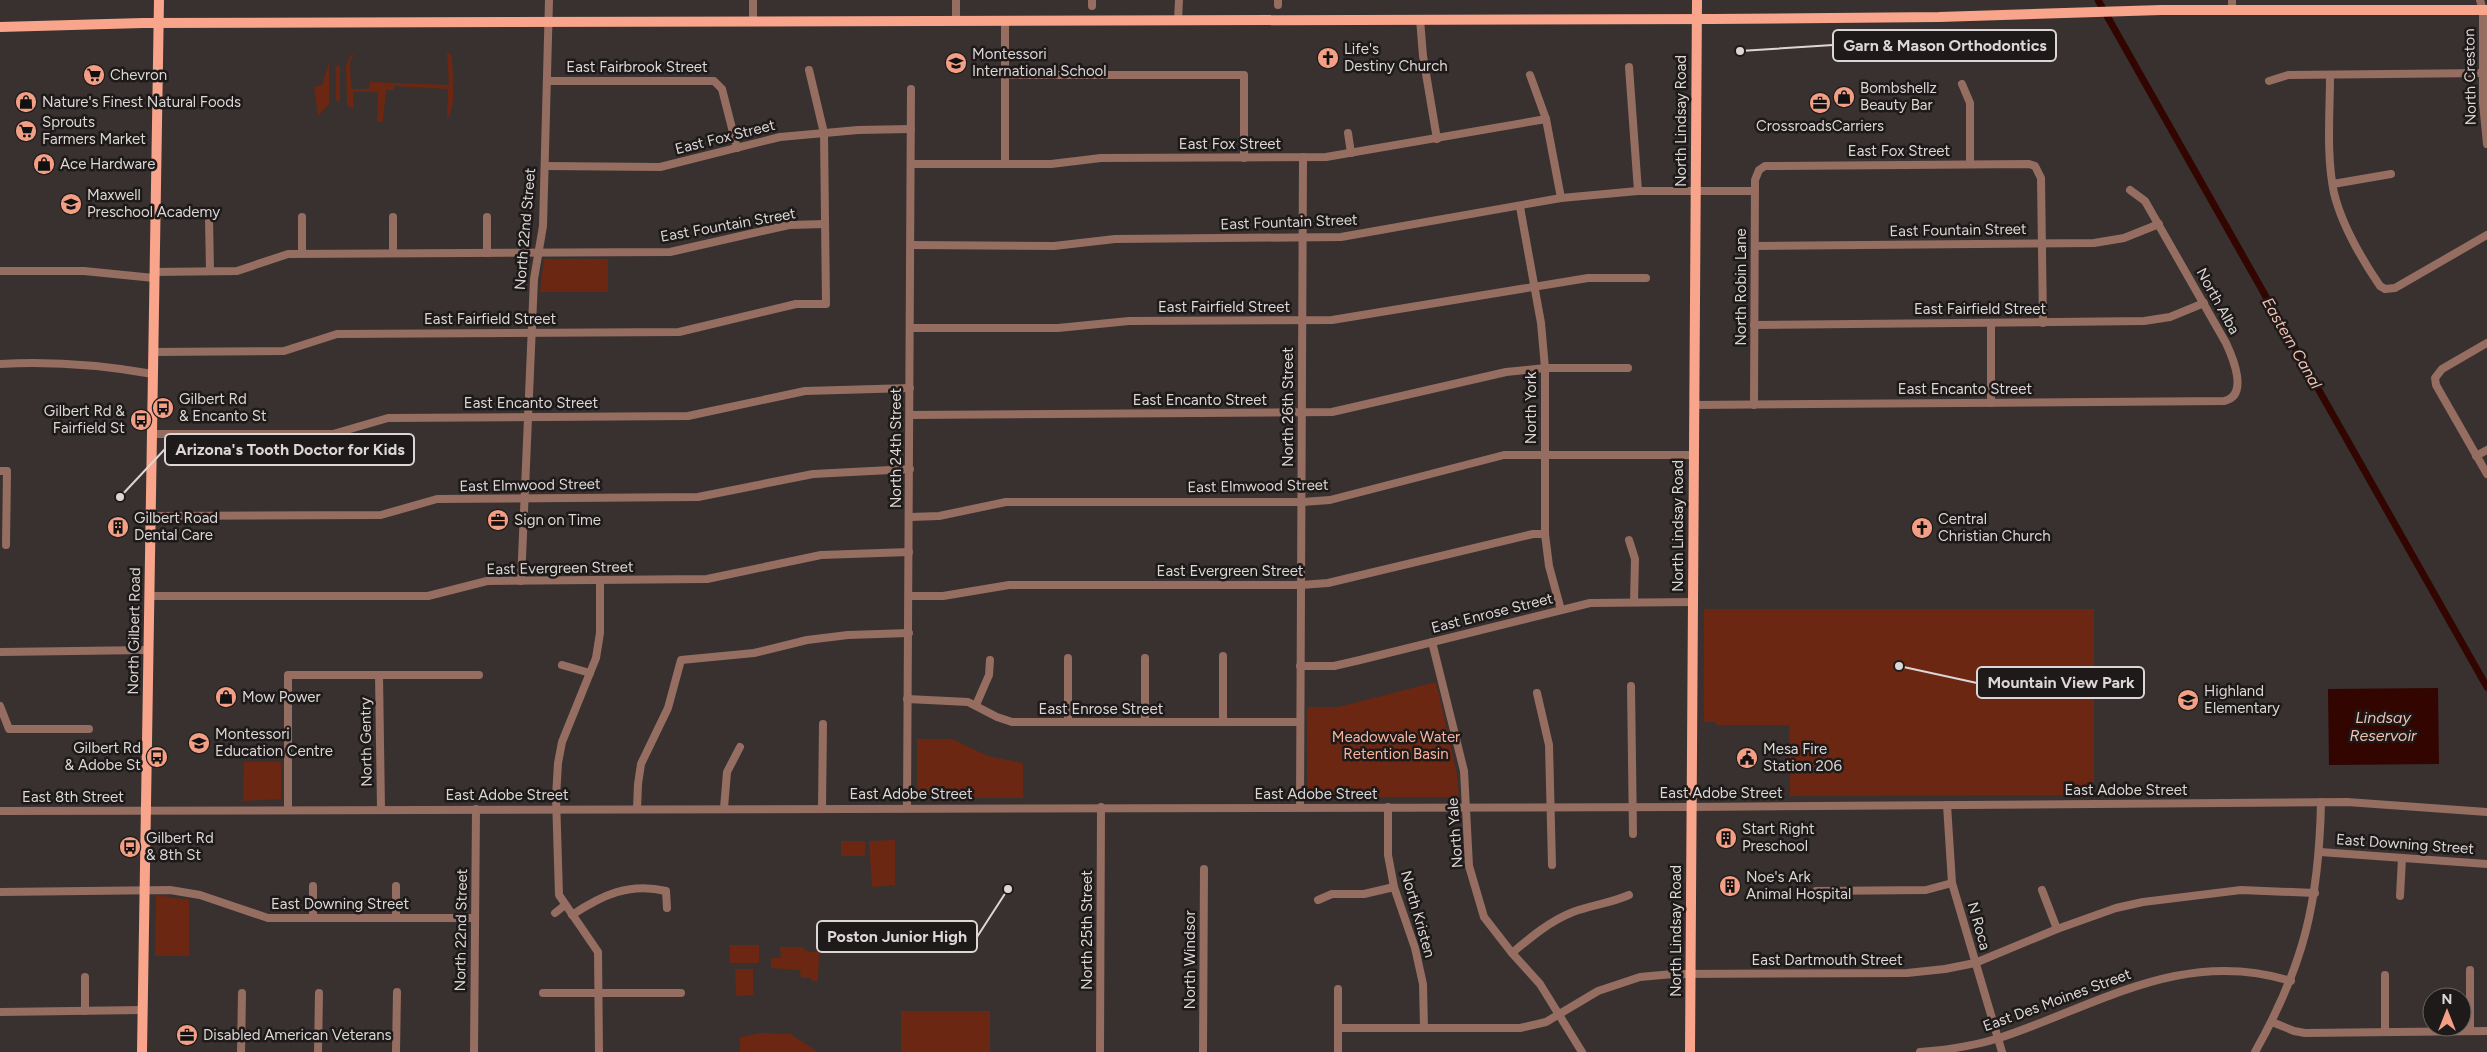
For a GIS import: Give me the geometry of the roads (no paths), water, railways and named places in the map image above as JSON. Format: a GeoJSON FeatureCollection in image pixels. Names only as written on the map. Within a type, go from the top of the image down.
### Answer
{"type":"FeatureCollection","features":[{"type":"Feature","properties":{"kind":"main road","name":"North Gilbert Road"},"geometry":{"type":"LineString","coordinates":[[142,1052],[159,0]]}},
{"type":"Feature","properties":{"kind":"main road","name":"North Lindsay Road"},"geometry":{"type":"LineString","coordinates":[[1690,1052],[1697,0]]}},
{"type":"Feature","properties":{"kind":"main road"},"geometry":{"type":"LineString","coordinates":[[0,27],[158,23],[1697,19],[1939,17],[2232,5],[2484,7]]}},
{"type":"Feature","properties":{"kind":"street","name":"North 22nd Street"},"geometry":{"type":"LineString","coordinates":[[521,581],[534,279],[543,226],[550,0]]}},
{"type":"Feature","properties":{"kind":"street"},"geometry":{"type":"LineString","coordinates":[[753,0],[753,22]]}},
{"type":"Feature","properties":{"kind":"street"},"geometry":{"type":"LineString","coordinates":[[956,0],[956,21]]}},
{"type":"Feature","properties":{"kind":"street"},"geometry":{"type":"LineString","coordinates":[[1178,0],[1178,20]]}},
{"type":"Feature","properties":{"kind":"street","name":"North Creston"},"geometry":{"type":"LineString","coordinates":[[2484,7],[2484,117],[2487,144]]}},
{"type":"Feature","properties":{"kind":"street"},"geometry":{"type":"LineString","coordinates":[[1420,20],[1423,56],[1437,139]]}},
{"type":"Feature","properties":{"kind":"street"},"geometry":{"type":"LineString","coordinates":[[1005,21],[1005,164]]}},
{"type":"Feature","properties":{"kind":"street"},"geometry":{"type":"LineString","coordinates":[[1629,67],[1638,191]]}},
{"type":"Feature","properties":{"kind":"street"},"geometry":{"type":"LineString","coordinates":[[809,70],[824,133],[824,224]]}},
{"type":"Feature","properties":{"kind":"street"},"geometry":{"type":"LineString","coordinates":[[2269,81],[2283,76],[2485,73]]}},
{"type":"Feature","properties":{"kind":"street"},"geometry":{"type":"LineString","coordinates":[[1005,75],[1244,75],[1244,158]]}},
{"type":"Feature","properties":{"kind":"street"},"geometry":{"type":"LineString","coordinates":[[1530,75],[1546,119],[1561,198]]}},
{"type":"Feature","properties":{"kind":"street"},"geometry":{"type":"LineString","coordinates":[[2330,75],[2333,184],[2338,207],[2349,233],[2378,283],[2385,289],[2395,288],[2487,235]]}},
{"type":"Feature","properties":{"kind":"street","name":"East Fairbrook Street"},"geometry":{"type":"LineString","coordinates":[[548,81],[714,81],[722,89],[737,148]]}},
{"type":"Feature","properties":{"kind":"street"},"geometry":{"type":"LineString","coordinates":[[1962,84],[1970,103],[1970,164]]}},
{"type":"Feature","properties":{"kind":"street","name":"North 24th Street"},"geometry":{"type":"LineString","coordinates":[[907,808],[911,89]]}},
{"type":"Feature","properties":{"kind":"street","name":"East Fox Street"},"geometry":{"type":"LineString","coordinates":[[911,164],[1051,164],[1101,158],[1303,158],[1352,153],[1546,119]]}},
{"type":"Feature","properties":{"kind":"street","name":"East Fox Street"},"geometry":{"type":"LineString","coordinates":[[545,166],[660,167],[780,137],[858,130],[911,129]]}},
{"type":"Feature","properties":{"kind":"street"},"geometry":{"type":"LineString","coordinates":[[1348,133],[1352,153]]}},
{"type":"Feature","properties":{"kind":"street","name":"North 26th Street"},"geometry":{"type":"LineString","coordinates":[[1300,807],[1303,158]]}},
{"type":"Feature","properties":{"kind":"street","name":"East Fox Street"},"geometry":{"type":"LineString","coordinates":[[1759,170],[1769,166],[2029,164],[2038,168],[2041,178],[2042,243]]}},
{"type":"Feature","properties":{"kind":"street","name":"North Robin Lane"},"geometry":{"type":"LineString","coordinates":[[1754,405],[1755,191],[1756,176],[1759,170]]}},
{"type":"Feature","properties":{"kind":"street"},"geometry":{"type":"LineString","coordinates":[[2333,184],[2390,174]]}},
{"type":"Feature","properties":{"kind":"street","name":"North Alba"},"geometry":{"type":"LineString","coordinates":[[2130,190],[2145,201],[2204,303],[2232,358],[2237,383],[2236,396]]}},
{"type":"Feature","properties":{"kind":"street","name":"East Fountain Street"},"geometry":{"type":"LineString","coordinates":[[911,245],[1054,246],[1115,240],[1342,237],[1520,207],[1561,198],[1638,191],[1696,191]]}},
{"type":"Feature","properties":{"kind":"street"},"geometry":{"type":"LineString","coordinates":[[1696,191],[1755,191]]}},
{"type":"Feature","properties":{"kind":"street","name":"North York"},"geometry":{"type":"LineString","coordinates":[[1520,207],[1541,323],[1545,368],[1545,534],[1549,566],[1561,610]]}},
{"type":"Feature","properties":{"kind":"street"},"geometry":{"type":"LineString","coordinates":[[302,217],[302,253]]}},
{"type":"Feature","properties":{"kind":"street"},"geometry":{"type":"LineString","coordinates":[[393,217],[393,253]]}},
{"type":"Feature","properties":{"kind":"street"},"geometry":{"type":"LineString","coordinates":[[487,217],[487,253]]}},
{"type":"Feature","properties":{"kind":"street"},"geometry":{"type":"LineString","coordinates":[[209,218],[210,271]]}},
{"type":"Feature","properties":{"kind":"street","name":"East Fountain Street"},"geometry":{"type":"LineString","coordinates":[[0,271],[84,271],[154,275],[237,271],[288,254],[302,253],[670,252],[789,225],[824,224]]}},
{"type":"Feature","properties":{"kind":"street","name":"East Fairfield Street"},"geometry":{"type":"LineString","coordinates":[[153,352],[284,351],[337,334],[679,332],[796,304],[826,304],[824,224]]}},
{"type":"Feature","properties":{"kind":"street","name":"East Fountain Street"},"geometry":{"type":"LineString","coordinates":[[1754,246],[2113,241],[2133,236],[2158,224]]}},
{"type":"Feature","properties":{"kind":"street"},"geometry":{"type":"LineString","coordinates":[[2042,243],[2043,323]]}},
{"type":"Feature","properties":{"kind":"street","name":"East Fairfield Street"},"geometry":{"type":"LineString","coordinates":[[910,328],[1058,328],[1129,321],[1332,320],[1588,278],[1646,278]]}},
{"type":"Feature","properties":{"kind":"street","name":"East Fairfield Street"},"geometry":{"type":"LineString","coordinates":[[1754,325],[2153,321],[2179,314],[2204,303]]}},
{"type":"Feature","properties":{"kind":"street"},"geometry":{"type":"LineString","coordinates":[[1991,323],[1991,403]]}},
{"type":"Feature","properties":{"kind":"street"},"geometry":{"type":"LineString","coordinates":[[2487,343],[2442,369],[2436,375],[2436,385],[2487,474]]}},
{"type":"Feature","properties":{"kind":"street"},"geometry":{"type":"LineString","coordinates":[[0,364],[46,362],[117,368],[153,374]]}},
{"type":"Feature","properties":{"kind":"street","name":"East Encanto Street"},"geometry":{"type":"LineString","coordinates":[[910,414],[1332,412],[1506,372],[1545,368],[1628,368]]}},
{"type":"Feature","properties":{"kind":"street","name":"East Encanto Street"},"geometry":{"type":"LineString","coordinates":[[152,434],[333,434],[388,418],[688,416],[805,390],[910,388]]}},
{"type":"Feature","properties":{"kind":"street","name":"East Encanto Street"},"geometry":{"type":"LineString","coordinates":[[1694,405],[2224,401],[2236,396]]}},
{"type":"Feature","properties":{"kind":"street"},"geometry":{"type":"LineString","coordinates":[[2476,456],[2487,450]]}},
{"type":"Feature","properties":{"kind":"street","name":"East Elmwood Street"},"geometry":{"type":"LineString","coordinates":[[910,517],[939,516],[1006,502],[1302,502],[1330,500],[1492,457],[1545,454],[1694,455]]}},
{"type":"Feature","properties":{"kind":"street","name":"East Elmwood Street"},"geometry":{"type":"LineString","coordinates":[[150,516],[381,515],[437,499],[698,496],[813,474],[910,469]]}},
{"type":"Feature","properties":{"kind":"street"},"geometry":{"type":"LineString","coordinates":[[4,471],[6,545]]}},
{"type":"Feature","properties":{"kind":"street","name":"East Evergreen Street"},"geometry":{"type":"LineString","coordinates":[[909,596],[943,596],[1009,585],[1300,585],[1328,583],[1533,534],[1545,534]]}},
{"type":"Feature","properties":{"kind":"street"},"geometry":{"type":"LineString","coordinates":[[1629,540],[1635,559],[1634,602]]}},
{"type":"Feature","properties":{"kind":"street","name":"East Evergreen Street"},"geometry":{"type":"LineString","coordinates":[[149,596],[428,596],[487,582],[707,579],[821,555],[909,552]]}},
{"type":"Feature","properties":{"kind":"street"},"geometry":{"type":"LineString","coordinates":[[599,1052],[598,952],[559,895],[556,778],[562,742],[596,658],[600,633],[600,580]]}},
{"type":"Feature","properties":{"kind":"street","name":"East Enrose Street"},"geometry":{"type":"LineString","coordinates":[[1300,666],[1334,666],[1561,610],[1605,602],[1693,602]]}},
{"type":"Feature","properties":{"kind":"street"},"geometry":{"type":"LineString","coordinates":[[637,809],[641,764],[668,708],[681,660],[754,654],[807,640],[848,635],[909,633]]}},
{"type":"Feature","properties":{"kind":"street","name":"North Yale"},"geometry":{"type":"LineString","coordinates":[[1432,642],[1462,761],[1467,807],[1469,866],[1484,916],[1512,953],[1540,984],[1582,1052]]}},
{"type":"Feature","properties":{"kind":"street"},"geometry":{"type":"LineString","coordinates":[[0,652],[148,650]]}},
{"type":"Feature","properties":{"kind":"street"},"geometry":{"type":"LineString","coordinates":[[1222,722],[1223,656]]}},
{"type":"Feature","properties":{"kind":"street"},"geometry":{"type":"LineString","coordinates":[[1068,658],[1068,722]]}},
{"type":"Feature","properties":{"kind":"street"},"geometry":{"type":"LineString","coordinates":[[1145,658],[1145,722]]}},
{"type":"Feature","properties":{"kind":"street"},"geometry":{"type":"LineString","coordinates":[[976,705],[989,675],[990,660]]}},
{"type":"Feature","properties":{"kind":"street"},"geometry":{"type":"LineString","coordinates":[[562,665],[590,673]]}},
{"type":"Feature","properties":{"kind":"street"},"geometry":{"type":"LineString","coordinates":[[288,809],[288,675],[479,675]]}},
{"type":"Feature","properties":{"kind":"street","name":"North Gentry"},"geometry":{"type":"LineString","coordinates":[[379,675],[380,809]]}},
{"type":"Feature","properties":{"kind":"street"},"geometry":{"type":"LineString","coordinates":[[1630,686],[1633,834]]}},
{"type":"Feature","properties":{"kind":"street"},"geometry":{"type":"LineString","coordinates":[[1537,693],[1549,745],[1552,865]]}},
{"type":"Feature","properties":{"kind":"street","name":"East Enrose Street"},"geometry":{"type":"LineString","coordinates":[[907,699],[957,700],[976,705],[997,717],[1012,722],[1300,722]]}},
{"type":"Feature","properties":{"kind":"street"},"geometry":{"type":"LineString","coordinates":[[0,706],[9,729],[89,729]]}},
{"type":"Feature","properties":{"kind":"street"},"geometry":{"type":"LineString","coordinates":[[822,808],[823,724]]}},
{"type":"Feature","properties":{"kind":"street"},"geometry":{"type":"LineString","coordinates":[[724,808],[727,772],[740,747]]}},
{"type":"Feature","properties":{"kind":"street"},"geometry":{"type":"LineString","coordinates":[[2255,1052],[2272,1022],[2291,981],[2315,893],[2320,852],[2321,802]]}},
{"type":"Feature","properties":{"kind":"street","name":"East Adobe Street"},"geometry":{"type":"LineString","coordinates":[[146,810],[1692,807],[2363,802],[2487,812]]}},
{"type":"Feature","properties":{"kind":"street","name":"N Roca"},"geometry":{"type":"LineString","coordinates":[[1947,805],[1952,883],[2002,1052]]}},
{"type":"Feature","properties":{"kind":"street","name":"North 25th Street"},"geometry":{"type":"LineString","coordinates":[[1100,1052],[1101,807]]}},
{"type":"Feature","properties":{"kind":"street","name":"North Kristen"},"geometry":{"type":"LineString","coordinates":[[1388,807],[1388,855],[1394,887],[1415,948],[1423,984],[1424,1028]]}},
{"type":"Feature","properties":{"kind":"street","name":"North 22nd Street"},"geometry":{"type":"LineString","coordinates":[[474,1052],[476,809]]}},
{"type":"Feature","properties":{"kind":"street","name":"East 8th Street"},"geometry":{"type":"LineString","coordinates":[[0,811],[146,810]]}},
{"type":"Feature","properties":{"kind":"street","name":"East Downing Street"},"geometry":{"type":"LineString","coordinates":[[2320,852],[2487,864]]}},
{"type":"Feature","properties":{"kind":"street"},"geometry":{"type":"LineString","coordinates":[[2400,896],[2402,858]]}},
{"type":"Feature","properties":{"kind":"street","name":"North Windsor"},"geometry":{"type":"LineString","coordinates":[[1203,1052],[1204,869]]}},
{"type":"Feature","properties":{"kind":"street"},"geometry":{"type":"LineString","coordinates":[[1816,891],[1926,890],[1952,883]]}},
{"type":"Feature","properties":{"kind":"street"},"geometry":{"type":"LineString","coordinates":[[313,886],[313,918]]}},
{"type":"Feature","properties":{"kind":"street"},"geometry":{"type":"LineString","coordinates":[[396,886],[396,918]]}},
{"type":"Feature","properties":{"kind":"street"},"geometry":{"type":"LineString","coordinates":[[1318,900],[1332,894],[1364,894],[1394,887]]}},
{"type":"Feature","properties":{"kind":"street"},"geometry":{"type":"LineString","coordinates":[[572,915],[607,893],[640,888],[666,891],[667,908]]}},
{"type":"Feature","properties":{"kind":"street","name":"East Downing Street"},"geometry":{"type":"LineString","coordinates":[[0,892],[144,889],[192,893],[263,917],[475,918]]}},
{"type":"Feature","properties":{"kind":"street"},"geometry":{"type":"LineString","coordinates":[[2042,890],[2057,929]]}},
{"type":"Feature","properties":{"kind":"street","name":"East Dartmouth Street"},"geometry":{"type":"LineString","coordinates":[[1338,1028],[1520,1028],[1546,1022],[1598,991],[1640,977],[1690,974],[1907,973],[1945,970],[1976,963],[2057,929],[2116,908],[2180,896],[2260,890],[2315,893]]}},
{"type":"Feature","properties":{"kind":"street"},"geometry":{"type":"LineString","coordinates":[[1512,953],[1537,932],[1571,913],[1614,902],[1629,895]]}},
{"type":"Feature","properties":{"kind":"street"},"geometry":{"type":"LineString","coordinates":[[555,913],[565,905]]}},
{"type":"Feature","properties":{"kind":"street","name":"East Des Moines Street"},"geometry":{"type":"LineString","coordinates":[[1920,1052],[1962,1047],[1998,1038],[2120,990],[2168,978],[2240,970],[2271,975],[2291,981]]}},
{"type":"Feature","properties":{"kind":"street"},"geometry":{"type":"LineString","coordinates":[[2470,970],[2470,987]]}},
{"type":"Feature","properties":{"kind":"street"},"geometry":{"type":"LineString","coordinates":[[2385,975],[2385,1032]]}},
{"type":"Feature","properties":{"kind":"street"},"geometry":{"type":"LineString","coordinates":[[85,977],[86,1011]]}},
{"type":"Feature","properties":{"kind":"street"},"geometry":{"type":"LineString","coordinates":[[1338,989],[1338,1052]]}},
{"type":"Feature","properties":{"kind":"street"},"geometry":{"type":"LineString","coordinates":[[396,1052],[397,992]]}},
{"type":"Feature","properties":{"kind":"street"},"geometry":{"type":"LineString","coordinates":[[241,1052],[242,993]]}},
{"type":"Feature","properties":{"kind":"street"},"geometry":{"type":"LineString","coordinates":[[318,1052],[319,993]]}},
{"type":"Feature","properties":{"kind":"street"},"geometry":{"type":"LineString","coordinates":[[543,993],[681,993]]}},
{"type":"Feature","properties":{"kind":"street"},"geometry":{"type":"LineString","coordinates":[[0,1012],[142,1010]]}},
{"type":"Feature","properties":{"kind":"street"},"geometry":{"type":"LineString","coordinates":[[2272,1022],[2294,1031],[2305,1032],[2422,1032]]}},
{"type":"Feature","properties":{"kind":"street"},"geometry":{"type":"LineString","coordinates":[[2472,1031],[2487,1031]]}},
{"type":"Feature","properties":{"kind":"water","name":"Lindsay Reservoir"},"geometry":{"type":"Polygon","coordinates":[[[2438,688],[2439,764],[2329,765],[2328,689],[2438,688]]]}},
{"type":"Feature","properties":{"kind":"waterway","name":"Eastern Canal"},"geometry":{"type":"LineString","coordinates":[[2098,0],[2487,687]]}},
{"type":"Feature","properties":{"kind":"place","name":"Garn & Mason Orthodontics"},"geometry":{"type":"Point","coordinates":[1740,51]}},
{"type":"Feature","properties":{"kind":"place","name":"Life's Destiny Church"},"geometry":{"type":"Point","coordinates":[1328,58]}},
{"type":"Feature","properties":{"kind":"place","name":"Montessori International School"},"geometry":{"type":"Point","coordinates":[956,63]}},
{"type":"Feature","properties":{"kind":"place","name":"Chevron"},"geometry":{"type":"Point","coordinates":[94,75]}},
{"type":"Feature","properties":{"kind":"place","name":"Bombshellz Beauty Bar"},"geometry":{"type":"Point","coordinates":[1844,97]}},
{"type":"Feature","properties":{"kind":"place","name":"Nature's Finest Natural Foods"},"geometry":{"type":"Point","coordinates":[26,102]}},
{"type":"Feature","properties":{"kind":"place","name":"CrossroadsCarriers"},"geometry":{"type":"Point","coordinates":[1820,103]}},
{"type":"Feature","properties":{"kind":"place","name":"Sprouts Farmers Market"},"geometry":{"type":"Point","coordinates":[26,131]}},
{"type":"Feature","properties":{"kind":"place","name":"Ace Hardware"},"geometry":{"type":"Point","coordinates":[44,164]}},
{"type":"Feature","properties":{"kind":"place","name":"Maxwell Preschool Academy"},"geometry":{"type":"Point","coordinates":[71,204]}},
{"type":"Feature","properties":{"kind":"place","name":"Gilbert Rd & Encanto St"},"geometry":{"type":"Point","coordinates":[163,408]}},
{"type":"Feature","properties":{"kind":"place","name":"Gilbert Rd & Fairfield St"},"geometry":{"type":"Point","coordinates":[141,420]}},
{"type":"Feature","properties":{"kind":"place","name":"Arizona's Tooth Doctor for Kids"},"geometry":{"type":"Point","coordinates":[120,497]}},
{"type":"Feature","properties":{"kind":"place","name":"Sign on Time"},"geometry":{"type":"Point","coordinates":[498,520]}},
{"type":"Feature","properties":{"kind":"place","name":"Gilbert Road Dental Care"},"geometry":{"type":"Point","coordinates":[118,527]}},
{"type":"Feature","properties":{"kind":"place","name":"Central Christian Church"},"geometry":{"type":"Point","coordinates":[1922,528]}},
{"type":"Feature","properties":{"kind":"place","name":"Mountain View Park"},"geometry":{"type":"Point","coordinates":[1899,666]}},
{"type":"Feature","properties":{"kind":"place","name":"Mow Power"},"geometry":{"type":"Point","coordinates":[226,697]}},
{"type":"Feature","properties":{"kind":"place","name":"Highland Elementary"},"geometry":{"type":"Point","coordinates":[2188,700]}},
{"type":"Feature","properties":{"kind":"place","name":"Montessori Education Centre"},"geometry":{"type":"Point","coordinates":[199,743]}},
{"type":"Feature","properties":{"kind":"place","name":"Gilbert Rd & Adobe St"},"geometry":{"type":"Point","coordinates":[157,757]}},
{"type":"Feature","properties":{"kind":"place","name":"Mesa Fire Station 206"},"geometry":{"type":"Point","coordinates":[1747,758]}},
{"type":"Feature","properties":{"kind":"place","name":"Start Right Preschool"},"geometry":{"type":"Point","coordinates":[1726,838]}},
{"type":"Feature","properties":{"kind":"place","name":"Gilbert Rd & 8th St"},"geometry":{"type":"Point","coordinates":[130,847]}},
{"type":"Feature","properties":{"kind":"place","name":"Noe's Ark Animal Hospital"},"geometry":{"type":"Point","coordinates":[1730,886]}},
{"type":"Feature","properties":{"kind":"place","name":"Poston Junior High"},"geometry":{"type":"Point","coordinates":[1008,889]}},
{"type":"Feature","properties":{"kind":"place","name":"Disabled American Veterans"},"geometry":{"type":"Point","coordinates":[187,1035]}},
{"type":"Feature","properties":{"kind":"park label","name":"Meadowvale Water Retention Basin"},"geometry":{"type":"Point","coordinates":[1396,746]}}]}
